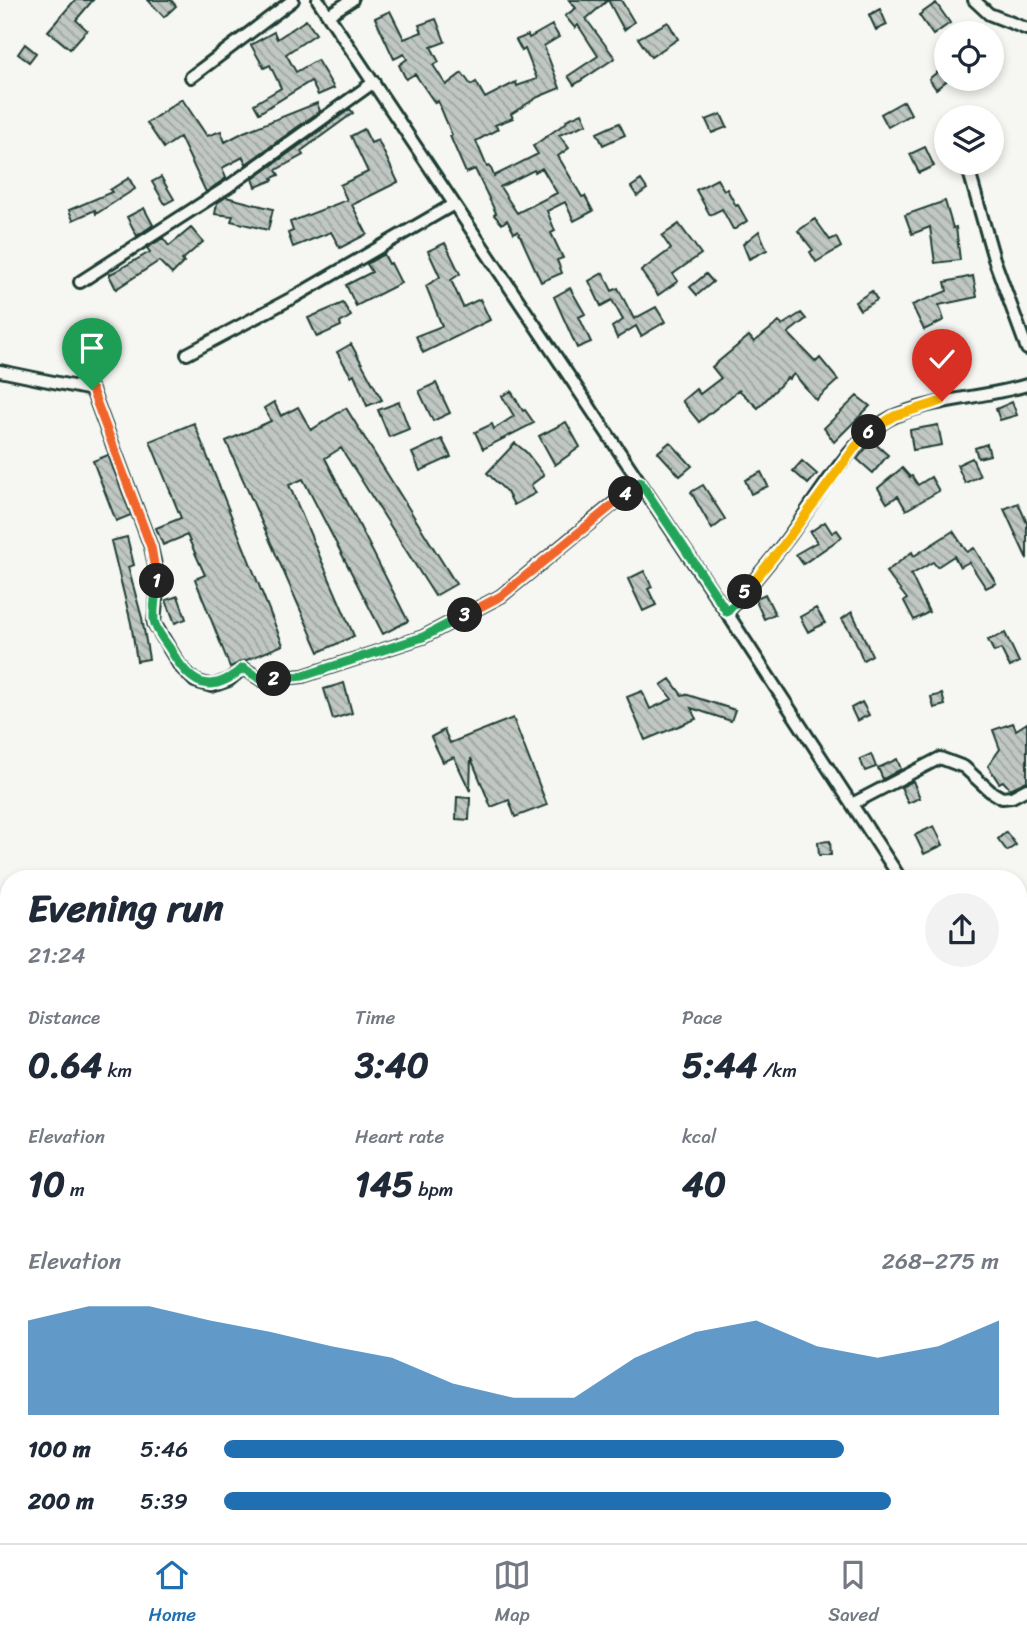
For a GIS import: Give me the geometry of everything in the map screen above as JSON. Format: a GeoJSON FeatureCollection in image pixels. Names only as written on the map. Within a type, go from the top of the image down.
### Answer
{"type":"FeatureCollection","features":[{"type":"Feature","properties":{"kind":"street"},"geometry":{"type":"LineString","coordinates":[[191,77],[293,0]]}},
{"type":"Feature","properties":{"kind":"street"},"geometry":{"type":"LineString","coordinates":[[318,0],[727,612],[895,870]]}},
{"type":"Feature","properties":{"kind":"street"},"geometry":{"type":"LineString","coordinates":[[328,15],[352,0]]}},
{"type":"Feature","properties":{"kind":"street"},"geometry":{"type":"LineString","coordinates":[[975,0],[989,14],[1027,29]]}},
{"type":"Feature","properties":{"kind":"street"},"geometry":{"type":"LineString","coordinates":[[80,282],[229,186],[374,82]]}},
{"type":"Feature","properties":{"kind":"street"},"geometry":{"type":"LineString","coordinates":[[970,175],[994,259],[1027,349]]}},
{"type":"Feature","properties":{"kind":"street"},"geometry":{"type":"LineString","coordinates":[[187,354],[294,298],[454,204]]}},
{"type":"Feature","properties":{"kind":"street"},"geometry":{"type":"LineString","coordinates":[[0,371],[92,390],[151,547],[158,579],[154,623],[180,666],[195,681],[212,685],[229,680],[243,668],[262,680],[303,676],[423,637],[501,596],[640,482]]}},
{"type":"Feature","properties":{"kind":"street"},"geometry":{"type":"LineString","coordinates":[[727,612],[784,544],[856,446],[872,429],[894,416],[919,407],[1027,385]]}},
{"type":"Feature","properties":{"kind":"street"},"geometry":{"type":"LineString","coordinates":[[852,804],[940,758],[964,767],[990,791],[1002,798],[1012,797],[1027,789]]}},
{"type":"Feature","properties":{"kind":"building"},"geometry":{"type":"Polygon","coordinates":[[[75,0],[93,0],[76,20],[87,30],[70,49],[48,31],[75,0]]]}},
{"type":"Feature","properties":{"kind":"building"},"geometry":{"type":"Polygon","coordinates":[[[148,0],[171,0],[176,6],[164,17],[148,0]]]}},
{"type":"Feature","properties":{"kind":"building"},"geometry":{"type":"Polygon","coordinates":[[[569,0],[608,0],[586,19],[615,58],[574,85],[568,76],[598,56],[578,25],[575,28],[565,16],[576,8],[569,0]]]}},
{"type":"Feature","properties":{"kind":"building"},"geometry":{"type":"Polygon","coordinates":[[[608,0],[621,0],[634,22],[624,30],[608,0]]]}},
{"type":"Feature","properties":{"kind":"building"},"geometry":{"type":"Polygon","coordinates":[[[936,3],[949,21],[934,21],[933,35],[919,15],[936,3]]]}},
{"type":"Feature","properties":{"kind":"building"},"geometry":{"type":"Polygon","coordinates":[[[880,9],[887,25],[876,30],[869,15],[880,9]]]}},
{"type":"Feature","properties":{"kind":"building"},"geometry":{"type":"Polygon","coordinates":[[[390,11],[404,39],[422,32],[419,25],[436,19],[445,42],[431,47],[439,62],[433,65],[446,85],[462,73],[471,85],[476,82],[485,98],[516,82],[517,86],[537,79],[525,49],[522,51],[516,40],[528,35],[529,38],[552,25],[559,37],[544,46],[560,88],[538,97],[511,114],[513,118],[495,125],[498,129],[476,141],[487,167],[490,166],[494,176],[538,154],[533,146],[567,122],[566,120],[582,113],[587,124],[559,135],[569,148],[558,156],[593,211],[574,221],[565,202],[547,211],[555,231],[551,233],[563,258],[557,260],[562,273],[541,282],[518,231],[514,233],[507,220],[502,224],[494,215],[496,213],[475,169],[466,173],[438,101],[435,103],[415,74],[406,79],[399,65],[407,59],[404,54],[394,59],[375,18],[390,11]],[[542,168],[500,187],[517,213],[557,193],[542,168]]]}},
{"type":"Feature","properties":{"kind":"building"},"geometry":{"type":"Polygon","coordinates":[[[306,20],[316,34],[286,54],[296,72],[317,60],[334,88],[318,95],[311,81],[259,113],[254,104],[281,88],[270,65],[264,68],[251,45],[274,32],[277,39],[306,20]]]}},
{"type":"Feature","properties":{"kind":"building"},"geometry":{"type":"Polygon","coordinates":[[[668,22],[678,39],[651,57],[638,38],[668,22]]]}},
{"type":"Feature","properties":{"kind":"building"},"geometry":{"type":"Polygon","coordinates":[[[25,44],[36,53],[29,62],[18,54],[25,44]]]}},
{"type":"Feature","properties":{"kind":"building"},"geometry":{"type":"Polygon","coordinates":[[[182,99],[207,136],[221,131],[225,142],[317,103],[320,111],[246,164],[243,157],[222,168],[226,178],[206,192],[180,137],[164,148],[147,123],[182,99]]]}},
{"type":"Feature","properties":{"kind":"building"},"geometry":{"type":"Polygon","coordinates":[[[904,101],[911,114],[888,127],[881,114],[904,101]]]}},
{"type":"Feature","properties":{"kind":"building"},"geometry":{"type":"Polygon","coordinates":[[[350,109],[353,113],[301,151],[303,155],[276,170],[279,175],[272,178],[273,180],[256,187],[253,179],[350,109]]]}},
{"type":"Feature","properties":{"kind":"building"},"geometry":{"type":"Polygon","coordinates":[[[721,114],[727,127],[712,133],[706,120],[721,114]]]}},
{"type":"Feature","properties":{"kind":"building"},"geometry":{"type":"Polygon","coordinates":[[[619,123],[625,135],[603,145],[597,133],[619,123]]]}},
{"type":"Feature","properties":{"kind":"building"},"geometry":{"type":"Polygon","coordinates":[[[364,129],[371,143],[378,140],[398,182],[352,205],[367,234],[340,248],[331,232],[293,247],[288,233],[293,231],[290,222],[347,200],[340,185],[368,172],[351,136],[364,129]]]}},
{"type":"Feature","properties":{"kind":"building"},"geometry":{"type":"Polygon","coordinates":[[[925,147],[934,166],[919,173],[910,154],[925,147]]]}},
{"type":"Feature","properties":{"kind":"building"},"geometry":{"type":"Polygon","coordinates":[[[161,177],[174,199],[165,204],[152,182],[161,177]]]}},
{"type":"Feature","properties":{"kind":"building"},"geometry":{"type":"Polygon","coordinates":[[[129,178],[135,189],[96,214],[95,210],[73,220],[69,210],[112,192],[110,190],[129,178]]]}},
{"type":"Feature","properties":{"kind":"building"},"geometry":{"type":"Polygon","coordinates":[[[717,179],[724,190],[727,189],[747,221],[735,229],[722,209],[710,215],[696,190],[717,179]]]}},
{"type":"Feature","properties":{"kind":"building"},"geometry":{"type":"Polygon","coordinates":[[[641,180],[647,189],[637,196],[631,187],[641,180]]]}},
{"type":"Feature","properties":{"kind":"building"},"geometry":{"type":"Polygon","coordinates":[[[226,197],[273,209],[268,230],[231,221],[233,216],[215,214],[217,203],[226,197]]]}},
{"type":"Feature","properties":{"kind":"building"},"geometry":{"type":"Polygon","coordinates":[[[945,201],[953,228],[956,227],[960,260],[935,263],[930,227],[912,234],[905,215],[945,201]]]}},
{"type":"Feature","properties":{"kind":"building"},"geometry":{"type":"Polygon","coordinates":[[[144,208],[153,225],[137,236],[127,217],[144,208]]]}},
{"type":"Feature","properties":{"kind":"building"},"geometry":{"type":"Polygon","coordinates":[[[815,219],[830,240],[836,237],[841,247],[816,262],[810,252],[813,250],[798,231],[815,219]]]}},
{"type":"Feature","properties":{"kind":"building"},"geometry":{"type":"Polygon","coordinates":[[[679,224],[701,254],[673,274],[678,281],[658,295],[641,271],[671,249],[662,236],[679,224]]]}},
{"type":"Feature","properties":{"kind":"building"},"geometry":{"type":"Polygon","coordinates":[[[191,228],[203,242],[182,260],[184,262],[172,274],[159,261],[116,289],[109,275],[150,252],[147,248],[163,238],[169,246],[191,228]]]}},
{"type":"Feature","properties":{"kind":"building"},"geometry":{"type":"Polygon","coordinates":[[[759,231],[767,250],[749,259],[743,244],[759,231]]]}},
{"type":"Feature","properties":{"kind":"building"},"geometry":{"type":"Polygon","coordinates":[[[445,243],[460,274],[451,280],[463,307],[480,299],[490,320],[423,353],[416,336],[442,326],[426,286],[440,277],[428,251],[445,243]]]}},
{"type":"Feature","properties":{"kind":"building"},"geometry":{"type":"Polygon","coordinates":[[[384,254],[401,283],[356,306],[346,285],[372,272],[367,264],[384,254]]]}},
{"type":"Feature","properties":{"kind":"building"},"geometry":{"type":"Polygon","coordinates":[[[603,273],[612,291],[618,288],[634,319],[656,307],[665,322],[641,336],[636,326],[617,338],[612,327],[623,320],[612,300],[601,306],[589,281],[603,273]]]}},
{"type":"Feature","properties":{"kind":"building"},"geometry":{"type":"Polygon","coordinates":[[[706,274],[713,282],[697,295],[690,287],[706,274]]]}},
{"type":"Feature","properties":{"kind":"building"},"geometry":{"type":"Polygon","coordinates":[[[973,276],[977,297],[939,305],[944,320],[924,330],[912,305],[947,291],[945,282],[973,276]]]}},
{"type":"Feature","properties":{"kind":"building"},"geometry":{"type":"Polygon","coordinates":[[[570,288],[585,314],[579,317],[591,342],[577,348],[554,297],[570,288]]]}},
{"type":"Feature","properties":{"kind":"building"},"geometry":{"type":"Polygon","coordinates":[[[872,291],[877,300],[860,310],[855,302],[872,291]]]}},
{"type":"Feature","properties":{"kind":"building"},"geometry":{"type":"Polygon","coordinates":[[[343,303],[351,316],[340,323],[341,326],[317,337],[308,318],[343,303]]]}},
{"type":"Feature","properties":{"kind":"building"},"geometry":{"type":"Polygon","coordinates":[[[801,313],[806,319],[788,333],[816,362],[820,358],[838,380],[816,400],[794,374],[758,408],[739,390],[699,422],[682,401],[696,389],[700,394],[721,378],[712,367],[749,336],[754,342],[779,322],[782,325],[801,313]]]}},
{"type":"Feature","properties":{"kind":"building"},"geometry":{"type":"Polygon","coordinates":[[[351,344],[382,400],[367,406],[354,374],[351,376],[337,352],[351,344]]]}},
{"type":"Feature","properties":{"kind":"building"},"geometry":{"type":"Polygon","coordinates":[[[939,350],[956,350],[956,368],[938,367],[939,350]]]}},
{"type":"Feature","properties":{"kind":"building"},"geometry":{"type":"Polygon","coordinates":[[[436,383],[450,413],[433,421],[419,391],[436,383]]]}},
{"type":"Feature","properties":{"kind":"building"},"geometry":{"type":"Polygon","coordinates":[[[511,391],[534,423],[483,449],[475,432],[492,424],[494,429],[514,416],[502,396],[511,391]]]}},
{"type":"Feature","properties":{"kind":"building"},"geometry":{"type":"Polygon","coordinates":[[[857,396],[870,406],[834,442],[824,428],[857,396]]]}},
{"type":"Feature","properties":{"kind":"building"},"geometry":{"type":"Polygon","coordinates":[[[274,402],[281,416],[298,407],[311,430],[346,408],[456,584],[435,596],[341,448],[325,458],[408,621],[383,634],[303,479],[289,485],[354,636],[319,652],[226,441],[271,421],[264,408],[274,402]]]}},
{"type":"Feature","properties":{"kind":"building"},"geometry":{"type":"Polygon","coordinates":[[[399,402],[409,429],[389,437],[378,410],[399,402]]]}},
{"type":"Feature","properties":{"kind":"building"},"geometry":{"type":"Polygon","coordinates":[[[1012,402],[1017,415],[1000,420],[996,409],[1012,402]]]}},
{"type":"Feature","properties":{"kind":"building"},"geometry":{"type":"Polygon","coordinates":[[[566,422],[580,447],[555,465],[539,436],[566,422]]]}},
{"type":"Feature","properties":{"kind":"building"},"geometry":{"type":"Polygon","coordinates":[[[194,423],[283,645],[230,667],[195,579],[205,575],[187,535],[163,545],[156,528],[181,518],[150,441],[194,423]]]}},
{"type":"Feature","properties":{"kind":"building"},"geometry":{"type":"Polygon","coordinates":[[[938,425],[942,445],[913,450],[910,430],[938,425]]]}},
{"type":"Feature","properties":{"kind":"building"},"geometry":{"type":"Polygon","coordinates":[[[442,439],[451,457],[420,471],[412,453],[442,439]]]}},
{"type":"Feature","properties":{"kind":"building"},"geometry":{"type":"Polygon","coordinates":[[[872,441],[888,455],[873,473],[857,459],[872,441]]]}},
{"type":"Feature","properties":{"kind":"building"},"geometry":{"type":"Polygon","coordinates":[[[670,442],[692,466],[680,476],[658,452],[670,442]]]}},
{"type":"Feature","properties":{"kind":"building"},"geometry":{"type":"Polygon","coordinates":[[[515,443],[526,452],[544,475],[531,485],[536,493],[514,505],[507,492],[487,473],[515,443]]]}},
{"type":"Feature","properties":{"kind":"building"},"geometry":{"type":"Polygon","coordinates":[[[987,444],[990,455],[978,458],[975,448],[987,444]]]}},
{"type":"Feature","properties":{"kind":"building"},"geometry":{"type":"Polygon","coordinates":[[[108,455],[131,515],[116,521],[93,461],[108,455]]]}},
{"type":"Feature","properties":{"kind":"building"},"geometry":{"type":"Polygon","coordinates":[[[972,458],[980,476],[965,483],[957,465],[972,458]]]}},
{"type":"Feature","properties":{"kind":"building"},"geometry":{"type":"Polygon","coordinates":[[[802,461],[817,474],[808,484],[793,471],[802,461]]]}},
{"type":"Feature","properties":{"kind":"building"},"geometry":{"type":"Polygon","coordinates":[[[902,468],[918,485],[931,477],[939,491],[906,510],[898,496],[887,503],[878,488],[902,468]]]}},
{"type":"Feature","properties":{"kind":"building"},"geometry":{"type":"Polygon","coordinates":[[[761,472],[768,486],[751,494],[745,480],[761,472]]]}},
{"type":"Feature","properties":{"kind":"building"},"geometry":{"type":"Polygon","coordinates":[[[703,485],[725,519],[712,529],[691,492],[703,485]]]}},
{"type":"Feature","properties":{"kind":"building"},"geometry":{"type":"Polygon","coordinates":[[[1018,503],[1027,523],[1027,559],[1004,509],[1018,503]]]}},
{"type":"Feature","properties":{"kind":"building"},"geometry":{"type":"Polygon","coordinates":[[[825,522],[832,533],[837,530],[842,537],[803,564],[796,554],[817,542],[810,532],[825,522]]]}},
{"type":"Feature","properties":{"kind":"building"},"geometry":{"type":"Polygon","coordinates":[[[953,531],[967,552],[974,548],[996,583],[986,588],[969,562],[960,567],[954,556],[937,567],[933,562],[911,575],[929,612],[914,620],[904,601],[907,599],[886,572],[912,552],[914,556],[953,531]]]}},
{"type":"Feature","properties":{"kind":"building"},"geometry":{"type":"Polygon","coordinates":[[[127,537],[134,565],[128,567],[142,618],[149,659],[137,661],[131,623],[111,541],[127,537]]]}},
{"type":"Feature","properties":{"kind":"building"},"geometry":{"type":"Polygon","coordinates":[[[644,571],[652,587],[648,589],[656,605],[643,611],[628,579],[644,571]]]}},
{"type":"Feature","properties":{"kind":"building"},"geometry":{"type":"Polygon","coordinates":[[[765,594],[775,614],[764,619],[755,599],[765,594]]]}},
{"type":"Feature","properties":{"kind":"building"},"geometry":{"type":"Polygon","coordinates":[[[178,596],[186,619],[175,623],[166,600],[178,596]]]}},
{"type":"Feature","properties":{"kind":"building"},"geometry":{"type":"Polygon","coordinates":[[[816,608],[825,623],[808,632],[800,617],[816,608]]]}},
{"type":"Feature","properties":{"kind":"building"},"geometry":{"type":"Polygon","coordinates":[[[852,612],[872,655],[863,660],[842,619],[852,612]]]}},
{"type":"Feature","properties":{"kind":"building"},"geometry":{"type":"Polygon","coordinates":[[[1005,633],[1019,662],[1010,667],[1001,649],[994,652],[988,640],[1005,633]]]}},
{"type":"Feature","properties":{"kind":"building"},"geometry":{"type":"Polygon","coordinates":[[[670,679],[682,695],[735,710],[731,721],[691,708],[696,719],[645,740],[627,697],[642,691],[650,709],[672,699],[661,685],[670,679]]]}},
{"type":"Feature","properties":{"kind":"building"},"geometry":{"type":"Polygon","coordinates":[[[344,683],[352,713],[333,719],[324,689],[344,683]]]}},
{"type":"Feature","properties":{"kind":"building"},"geometry":{"type":"Polygon","coordinates":[[[942,694],[945,705],[934,708],[931,697],[942,694]]]}},
{"type":"Feature","properties":{"kind":"building"},"geometry":{"type":"Polygon","coordinates":[[[862,702],[869,715],[857,721],[851,708],[862,702]]]}},
{"type":"Feature","properties":{"kind":"building"},"geometry":{"type":"Polygon","coordinates":[[[513,718],[547,805],[515,817],[509,800],[491,807],[471,758],[470,791],[454,757],[443,762],[431,737],[444,730],[450,743],[513,718]]]}},
{"type":"Feature","properties":{"kind":"building"},"geometry":{"type":"Polygon","coordinates":[[[1013,723],[1016,730],[1027,723],[1027,781],[1010,789],[1003,781],[999,783],[988,766],[1000,749],[993,730],[1013,723]]]}},
{"type":"Feature","properties":{"kind":"building"},"geometry":{"type":"Polygon","coordinates":[[[871,754],[876,767],[865,771],[860,759],[871,754]]]}},
{"type":"Feature","properties":{"kind":"building"},"geometry":{"type":"Polygon","coordinates":[[[897,759],[901,769],[883,779],[878,768],[897,759]]]}},
{"type":"Feature","properties":{"kind":"building"},"geometry":{"type":"Polygon","coordinates":[[[913,781],[920,798],[908,803],[901,787],[913,781]]]}},
{"type":"Feature","properties":{"kind":"building"},"geometry":{"type":"Polygon","coordinates":[[[457,797],[470,798],[469,820],[456,819],[457,797]]]}},
{"type":"Feature","properties":{"kind":"building"},"geometry":{"type":"Polygon","coordinates":[[[934,826],[943,845],[924,854],[915,835],[934,826]]]}},
{"type":"Feature","properties":{"kind":"building"},"geometry":{"type":"Polygon","coordinates":[[[1006,832],[1016,845],[1007,851],[998,839],[1006,832]]]}},
{"type":"Feature","properties":{"kind":"building"},"geometry":{"type":"Polygon","coordinates":[[[830,841],[831,855],[819,855],[818,842],[830,841]]]}},
{"type":"Feature","properties":{"kind":"route"},"geometry":{"type":"LineString","coordinates":[[92,390],[151,547],[158,579],[154,623],[180,666],[195,681],[212,685],[229,680],[243,668],[262,680],[303,676],[423,637],[501,596],[640,482],[727,612],[784,544],[856,446],[872,429],[894,416],[942,401]]}}]}
